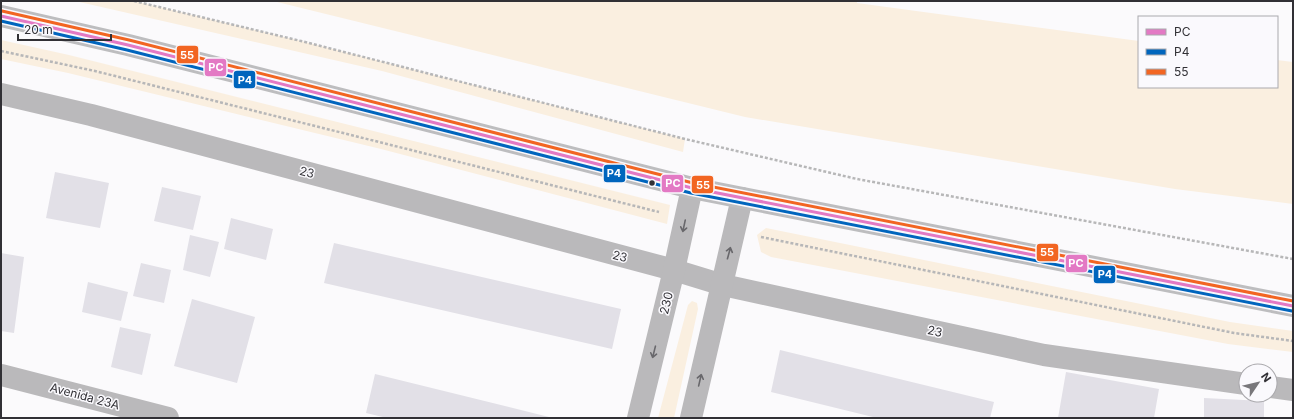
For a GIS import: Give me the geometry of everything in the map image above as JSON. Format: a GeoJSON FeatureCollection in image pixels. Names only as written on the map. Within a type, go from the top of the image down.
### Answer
{"type":"FeatureCollection","features":[{"type":"Feature","properties":{"kind":"main road"},"geometry":{"type":"LineString","coordinates":[[1,16],[128,45],[692,188],[1293,306]]}},
{"type":"Feature","properties":{"kind":"street","name":"23"},"geometry":{"type":"LineString","coordinates":[[1,94],[99,117],[674,270],[723,285],[1044,354],[1238,383]]}},
{"type":"Feature","properties":{"kind":"street","name":"230"},"geometry":{"type":"LineString","coordinates":[[638,418],[674,270],[692,188]]}},
{"type":"Feature","properties":{"kind":"street"},"geometry":{"type":"LineString","coordinates":[[691,418],[742,198]]}},
{"type":"Feature","properties":{"kind":"street","name":"Avenida 23A"},"geometry":{"type":"LineString","coordinates":[[1,375],[168,418]]}},
{"type":"Feature","properties":{"kind":"street"},"geometry":{"type":"LineString","coordinates":[[1278,388],[1293,390]]}},
{"type":"Feature","properties":{"kind":"path"},"geometry":{"type":"LineString","coordinates":[[134,1],[301,41],[685,139],[857,179],[1293,259]]}},
{"type":"Feature","properties":{"kind":"shaded area"},"geometry":{"type":"Polygon","coordinates":[[[75,1],[134,1],[301,41],[685,139],[683,152],[382,71],[75,1]]]}},
{"type":"Feature","properties":{"kind":"shaded area"},"geometry":{"type":"Polygon","coordinates":[[[273,1],[857,1],[857,3],[1138,41],[1138,88],[1278,88],[1278,60],[1293,62],[1293,204],[1175,189],[745,117],[273,1]]]}},
{"type":"Feature","properties":{"kind":"shaded area"},"geometry":{"type":"Polygon","coordinates":[[[1,40],[69,55],[670,205],[667,224],[381,149],[68,73],[1,59],[1,40]]]}},
{"type":"Feature","properties":{"kind":"shaded area"},"geometry":{"type":"Polygon","coordinates":[[[766,228],[1230,322],[1293,331],[1293,352],[1228,344],[771,257],[761,252],[757,235],[766,228]]]}},
{"type":"Feature","properties":{"kind":"shaded area"},"geometry":{"type":"Polygon","coordinates":[[[692,301],[697,303],[698,309],[674,418],[658,418],[688,305],[692,301]]]}},
{"type":"Feature","properties":{"kind":"building"},"geometry":{"type":"Polygon","coordinates":[[[55,172],[109,183],[100,228],[46,218],[55,172]]]}},
{"type":"Feature","properties":{"kind":"building"},"geometry":{"type":"Polygon","coordinates":[[[162,187],[201,196],[193,230],[154,221],[162,187]]]}},
{"type":"Feature","properties":{"kind":"building"},"geometry":{"type":"Polygon","coordinates":[[[231,218],[273,229],[266,260],[224,249],[231,218]]]}},
{"type":"Feature","properties":{"kind":"building"},"geometry":{"type":"Polygon","coordinates":[[[190,235],[219,242],[210,277],[183,270],[190,235]]]}},
{"type":"Feature","properties":{"kind":"building"},"geometry":{"type":"Polygon","coordinates":[[[334,243],[621,309],[612,349],[324,283],[334,243]]]}},
{"type":"Feature","properties":{"kind":"building"},"geometry":{"type":"Polygon","coordinates":[[[1,253],[24,257],[14,333],[1,331],[1,253]]]}},
{"type":"Feature","properties":{"kind":"building"},"geometry":{"type":"Polygon","coordinates":[[[141,263],[171,270],[164,303],[133,296],[141,263]]]}},
{"type":"Feature","properties":{"kind":"building"},"geometry":{"type":"Polygon","coordinates":[[[88,282],[128,292],[121,321],[82,312],[88,282]]]}},
{"type":"Feature","properties":{"kind":"building"},"geometry":{"type":"Polygon","coordinates":[[[192,299],[255,317],[237,383],[174,366],[192,299]]]}},
{"type":"Feature","properties":{"kind":"building"},"geometry":{"type":"Polygon","coordinates":[[[120,327],[151,334],[142,375],[111,367],[120,327]]]}},
{"type":"Feature","properties":{"kind":"building"},"geometry":{"type":"Polygon","coordinates":[[[780,350],[994,402],[990,418],[877,418],[771,392],[780,350]]]}},
{"type":"Feature","properties":{"kind":"building"},"geometry":{"type":"Polygon","coordinates":[[[1066,372],[1159,389],[1154,418],[1058,418],[1066,372]]]}},
{"type":"Feature","properties":{"kind":"building"},"geometry":{"type":"Polygon","coordinates":[[[375,374],[549,418],[387,418],[366,413],[375,374]]]}},
{"type":"Feature","properties":{"kind":"building"},"geometry":{"type":"Polygon","coordinates":[[[1204,398],[1238,400],[1238,403],[1264,403],[1264,418],[1204,418],[1204,398]]]}},
{"type":"Feature","properties":{"kind":"transit line","name":"55"},"geometry":{"type":"LineString","coordinates":[[2,11],[129,40],[693,183],[1293,301]]}},
{"type":"Feature","properties":{"kind":"transit line","name":"PC"},"geometry":{"type":"LineString","coordinates":[[1,16],[128,45],[692,188],[1293,306]]}},
{"type":"Feature","properties":{"kind":"transit line","name":"P4"},"geometry":{"type":"LineString","coordinates":[[1,21],[127,50],[691,193],[1292,311]]}}]}
